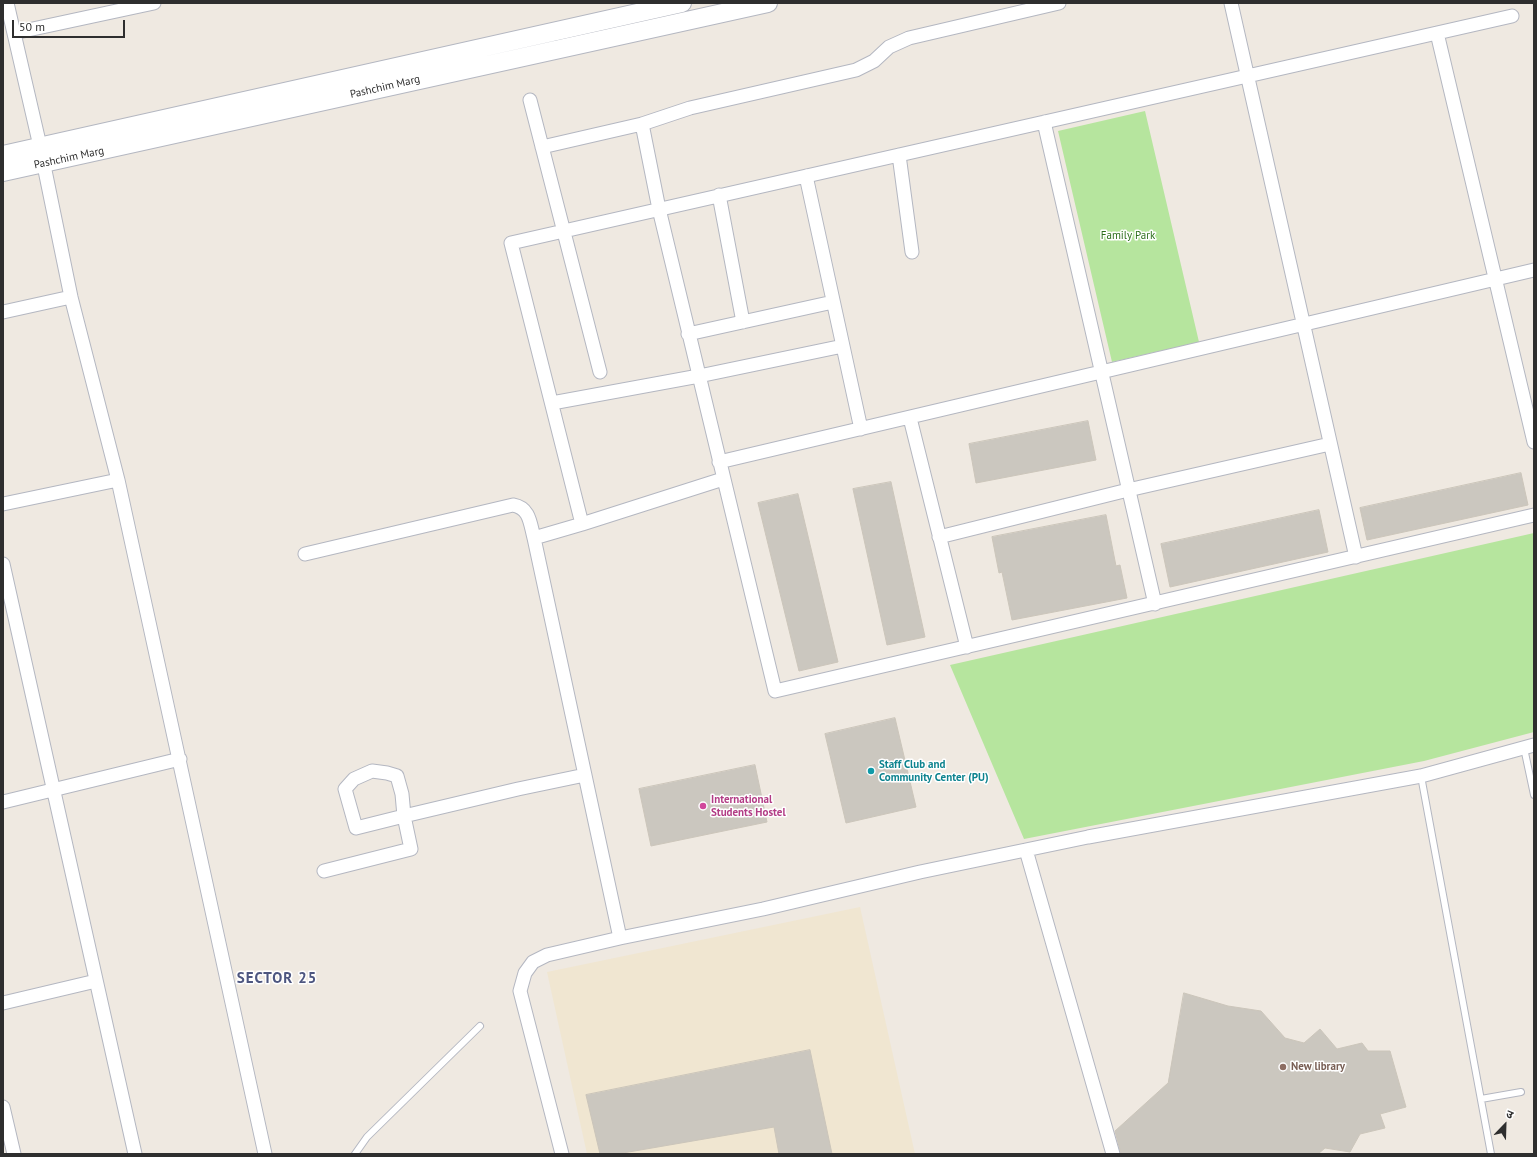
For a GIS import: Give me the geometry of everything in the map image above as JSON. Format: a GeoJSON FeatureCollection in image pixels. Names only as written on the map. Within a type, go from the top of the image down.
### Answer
{"type":"FeatureCollection","features":[{"type":"Feature","properties":{"kind":"main road"},"geometry":{"type":"LineString","coordinates":[[3,155],[42,155],[682,3]]}},
{"type":"Feature","properties":{"kind":"main road","name":"Pashchim Marg"},"geometry":{"type":"LineString","coordinates":[[3,172],[42,155],[768,3]]}},
{"type":"Feature","properties":{"kind":"street"},"geometry":{"type":"LineString","coordinates":[[7,3],[42,155],[71,297],[118,480],[265,1154]]}},
{"type":"Feature","properties":{"kind":"street"},"geometry":{"type":"LineString","coordinates":[[14,33],[154,3]]}},
{"type":"Feature","properties":{"kind":"street"},"geometry":{"type":"LineString","coordinates":[[542,147],[642,124],[690,108],[856,70],[874,61],[889,47],[910,38],[1059,3]]}},
{"type":"Feature","properties":{"kind":"street"},"geometry":{"type":"LineString","coordinates":[[1231,3],[1356,557]]}},
{"type":"Feature","properties":{"kind":"street"},"geometry":{"type":"LineString","coordinates":[[582,524],[511,243],[1512,16]]}},
{"type":"Feature","properties":{"kind":"street"},"geometry":{"type":"LineString","coordinates":[[1437,33],[1534,442]]}},
{"type":"Feature","properties":{"kind":"street"},"geometry":{"type":"LineString","coordinates":[[530,100],[600,372]]}},
{"type":"Feature","properties":{"kind":"street"},"geometry":{"type":"LineString","coordinates":[[1044,122],[1155,604]]}},
{"type":"Feature","properties":{"kind":"street"},"geometry":{"type":"LineString","coordinates":[[642,124],[659,209],[688,334],[775,691],[1534,515]]}},
{"type":"Feature","properties":{"kind":"street"},"geometry":{"type":"LineString","coordinates":[[900,155],[912,252]]}},
{"type":"Feature","properties":{"kind":"street"},"geometry":{"type":"LineString","coordinates":[[806,176],[861,429]]}},
{"type":"Feature","properties":{"kind":"street"},"geometry":{"type":"LineString","coordinates":[[719,195],[743,322]]}},
{"type":"Feature","properties":{"kind":"street"},"geometry":{"type":"LineString","coordinates":[[719,462],[1534,270]]}},
{"type":"Feature","properties":{"kind":"street"},"geometry":{"type":"LineString","coordinates":[[3,312],[71,297]]}},
{"type":"Feature","properties":{"kind":"street"},"geometry":{"type":"LineString","coordinates":[[688,334],[833,302]]}},
{"type":"Feature","properties":{"kind":"street"},"geometry":{"type":"LineString","coordinates":[[552,403],[699,376],[843,346]]}},
{"type":"Feature","properties":{"kind":"street"},"geometry":{"type":"LineString","coordinates":[[910,418],[967,647]]}},
{"type":"Feature","properties":{"kind":"street"},"geometry":{"type":"LineString","coordinates":[[939,537],[1128,490],[1330,444]]}},
{"type":"Feature","properties":{"kind":"street"},"geometry":{"type":"LineString","coordinates":[[534,538],[724,479]]}},
{"type":"Feature","properties":{"kind":"street"},"geometry":{"type":"LineString","coordinates":[[3,504],[118,480]]}},
{"type":"Feature","properties":{"kind":"street"},"geometry":{"type":"LineString","coordinates":[[305,554],[512,505],[520,507],[526,512],[534,538],[620,938]]}},
{"type":"Feature","properties":{"kind":"street"},"geometry":{"type":"LineString","coordinates":[[3,564],[135,1154]]}},
{"type":"Feature","properties":{"kind":"street"},"geometry":{"type":"LineString","coordinates":[[562,1154],[520,991],[525,973],[533,962],[547,955],[620,938],[763,909],[920,872],[1088,837],[1421,776],[1529,747]]}},
{"type":"Feature","properties":{"kind":"street"},"geometry":{"type":"LineString","coordinates":[[3,802],[54,788],[180,759]]}},
{"type":"Feature","properties":{"kind":"street"},"geometry":{"type":"LineString","coordinates":[[324,871],[411,850],[404,816],[402,794],[397,776],[387,772],[372,771],[354,779],[345,789],[356,828],[404,816],[518,789],[585,775]]}},
{"type":"Feature","properties":{"kind":"street"},"geometry":{"type":"LineString","coordinates":[[1026,850],[1113,1154]]}},
{"type":"Feature","properties":{"kind":"street"},"geometry":{"type":"LineString","coordinates":[[3,1003],[96,981]]}},
{"type":"Feature","properties":{"kind":"street"},"geometry":{"type":"LineString","coordinates":[[3,1106],[14,1154]]}},
{"type":"Feature","properties":{"kind":"lane"},"geometry":{"type":"LineString","coordinates":[[1529,747],[1534,795]]}},
{"type":"Feature","properties":{"kind":"lane"},"geometry":{"type":"LineString","coordinates":[[1421,776],[1491,1154]]}},
{"type":"Feature","properties":{"kind":"lane"},"geometry":{"type":"LineString","coordinates":[[355,1154],[367,1138],[480,1026]]}},
{"type":"Feature","properties":{"kind":"lane"},"geometry":{"type":"LineString","coordinates":[[1481,1099],[1521,1092]]}},
{"type":"Feature","properties":{"kind":"shaded area"},"geometry":{"type":"Polygon","coordinates":[[[860,907],[915,1154],[587,1154],[547,972],[860,907]]]}},
{"type":"Feature","properties":{"kind":"green space","name":"Family Park"},"geometry":{"type":"Polygon","coordinates":[[[1145,111],[1199,342],[1112,362],[1058,131],[1145,111]]]}},
{"type":"Feature","properties":{"kind":"green space"},"geometry":{"type":"Polygon","coordinates":[[[1534,533],[1534,732],[1424,761],[1024,839],[950,665],[1534,533]]]}},
{"type":"Feature","properties":{"kind":"building"},"geometry":{"type":"Polygon","coordinates":[[[1088,421],[1096,460],[976,483],[969,444],[1088,421]]]}},
{"type":"Feature","properties":{"kind":"building"},"geometry":{"type":"Polygon","coordinates":[[[1521,473],[1528,505],[1367,540],[1360,508],[1521,473]]]}},
{"type":"Feature","properties":{"kind":"building"},"geometry":{"type":"Polygon","coordinates":[[[891,482],[925,637],[887,645],[853,489],[891,482]]]}},
{"type":"Feature","properties":{"kind":"building"},"geometry":{"type":"Polygon","coordinates":[[[798,494],[838,662],[799,671],[758,503],[798,494]]]}},
{"type":"Feature","properties":{"kind":"building"},"geometry":{"type":"Polygon","coordinates":[[[1319,510],[1328,552],[1170,587],[1161,544],[1319,510]]]}},
{"type":"Feature","properties":{"kind":"building"},"geometry":{"type":"Polygon","coordinates":[[[1106,515],[1116,566],[1120,565],[1127,598],[1012,620],[1002,572],[999,573],[992,537],[1106,515]]]}},
{"type":"Feature","properties":{"kind":"building","name":"Staff Club and Community Center (PU)"},"geometry":{"type":"Polygon","coordinates":[[[895,718],[916,807],[846,823],[825,734],[895,718]]]}},
{"type":"Feature","properties":{"kind":"building","name":"International Students Hostel"},"geometry":{"type":"Polygon","coordinates":[[[755,765],[767,822],[651,846],[639,789],[755,765]]]}},
{"type":"Feature","properties":{"kind":"building","name":"New library"},"geometry":{"type":"Polygon","coordinates":[[[1184,993],[1228,1006],[1261,1011],[1285,1038],[1304,1043],[1320,1029],[1337,1049],[1362,1043],[1368,1051],[1390,1051],[1406,1107],[1380,1114],[1385,1128],[1360,1134],[1350,1152],[1325,1148],[1318,1154],[1121,1154],[1115,1131],[1168,1083],[1184,993]]]}},
{"type":"Feature","properties":{"kind":"building"},"geometry":{"type":"Polygon","coordinates":[[[810,1050],[832,1154],[779,1154],[774,1127],[617,1154],[600,1154],[586,1095],[810,1050]]]}},
{"type":"Feature","properties":{"kind":"place","name":"Staff Club and Community Center (PU)"},"geometry":{"type":"Point","coordinates":[871,771]}},
{"type":"Feature","properties":{"kind":"place","name":"International Students Hostel"},"geometry":{"type":"Point","coordinates":[703,806]}},
{"type":"Feature","properties":{"kind":"place","name":"New library"},"geometry":{"type":"Point","coordinates":[1283,1067]}},
{"type":"Feature","properties":{"kind":"district","name":"SECTOR 25"},"geometry":{"type":"Point","coordinates":[277,979]}}]}
